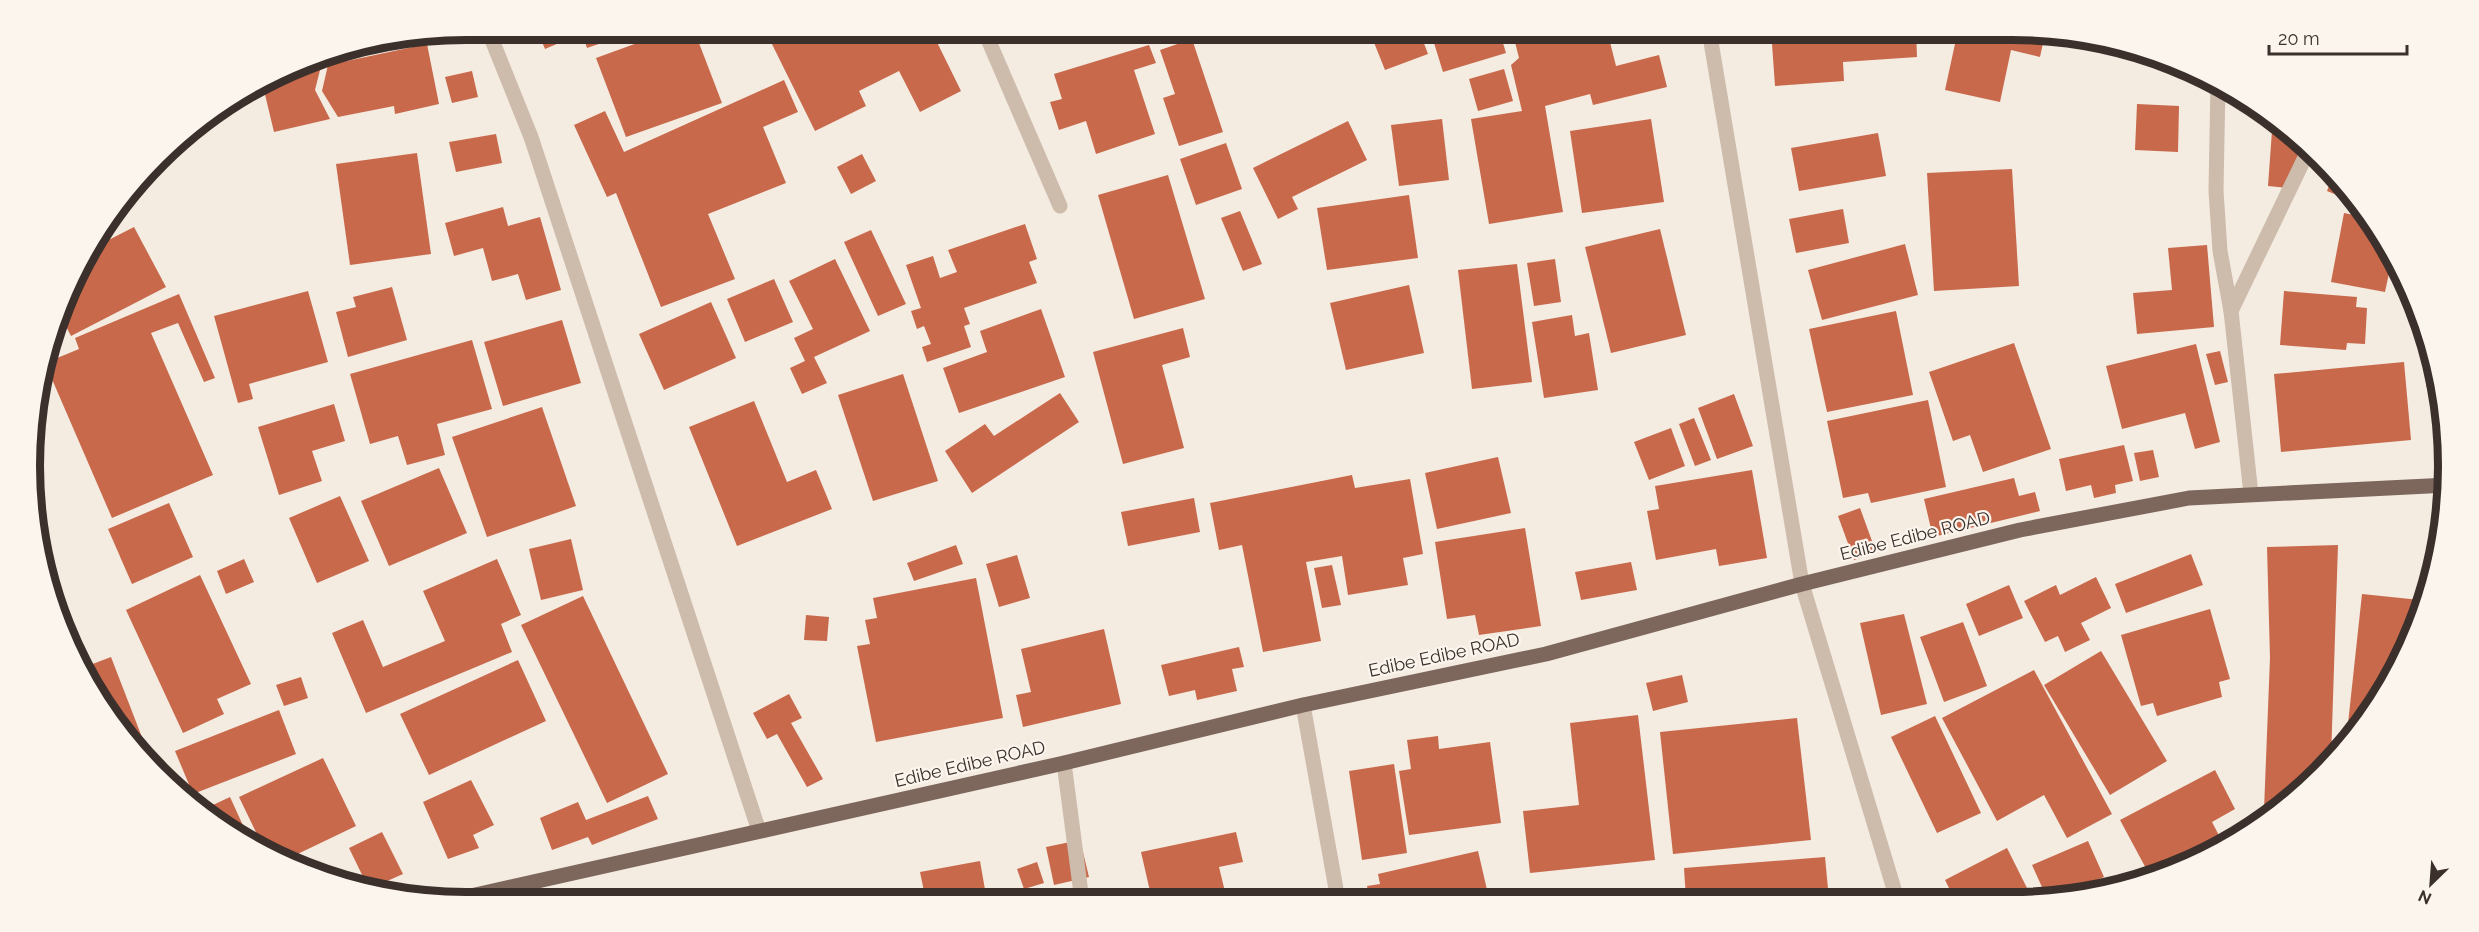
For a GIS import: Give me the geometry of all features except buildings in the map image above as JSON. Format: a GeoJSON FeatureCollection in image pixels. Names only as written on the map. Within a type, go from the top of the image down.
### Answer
{"type":"FeatureCollection","features":[{"type":"Feature","properties":{"kind":"main road","name":"Edibe Edibe ROAD"},"geometry":{"type":"LineString","coordinates":[[488,892],[1064,763],[1303,705],[1546,654],[1802,584],[2020,530],[2189,498],[2438,485]]}},
{"type":"Feature","properties":{"kind":"street"},"geometry":{"type":"LineString","coordinates":[[492,40],[531,137],[759,831]]}},
{"type":"Feature","properties":{"kind":"street"},"geometry":{"type":"LineString","coordinates":[[988,40],[1060,206]]}},
{"type":"Feature","properties":{"kind":"street"},"geometry":{"type":"LineString","coordinates":[[1711,40],[1802,584],[1895,892]]}},
{"type":"Feature","properties":{"kind":"street"},"geometry":{"type":"LineString","coordinates":[[2217,93],[2217,203],[2220,251],[2231,311],[2251,494]]}},
{"type":"Feature","properties":{"kind":"street"},"geometry":{"type":"LineString","coordinates":[[2231,311],[2305,157]]}},
{"type":"Feature","properties":{"kind":"street"},"geometry":{"type":"LineString","coordinates":[[1303,705],[1337,892]]}},
{"type":"Feature","properties":{"kind":"street"},"geometry":{"type":"LineString","coordinates":[[1064,763],[1081,892]]}}]}
